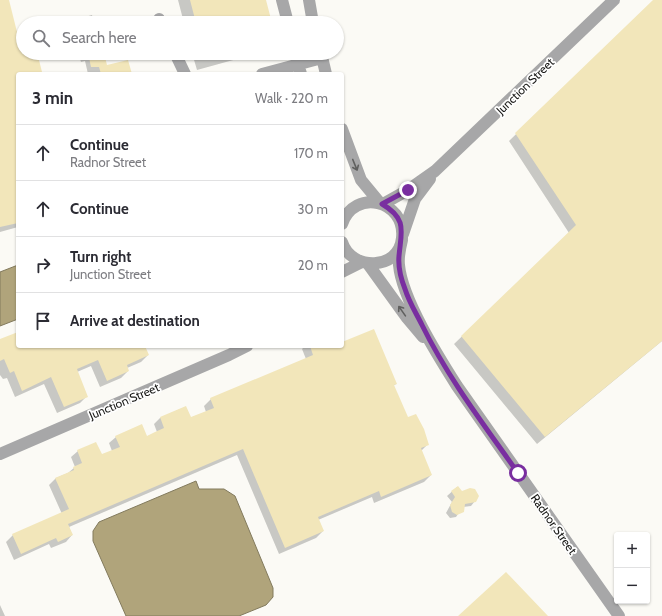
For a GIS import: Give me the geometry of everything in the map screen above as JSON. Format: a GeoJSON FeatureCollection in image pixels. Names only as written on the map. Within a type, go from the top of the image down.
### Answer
{"type":"FeatureCollection","features":[{"type":"Feature","properties":{"kind":"street"},"geometry":{"type":"LineString","coordinates":[[282,0],[286,16]]}},
{"type":"Feature","properties":{"kind":"street"},"geometry":{"type":"LineString","coordinates":[[309,0],[312,16]]}},
{"type":"Feature","properties":{"kind":"street","name":"Junction Street"},"geometry":{"type":"LineString","coordinates":[[381,204],[408,190],[435,171],[614,0]]}},
{"type":"Feature","properties":{"kind":"street"},"geometry":{"type":"LineString","coordinates":[[178,60],[184,72]]}},
{"type":"Feature","properties":{"kind":"street"},"geometry":{"type":"LineString","coordinates":[[269,72],[310,60]]}},
{"type":"Feature","properties":{"kind":"street"},"geometry":{"type":"LineString","coordinates":[[323,60],[326,72]]}},
{"type":"Feature","properties":{"kind":"street"},"geometry":{"type":"LineString","coordinates":[[344,134],[361,180],[381,204]]}},
{"type":"Feature","properties":{"kind":"street","name":"Junction Street"},"geometry":{"type":"LineString","coordinates":[[402,239],[415,199],[435,171]]}},
{"type":"Feature","properties":{"kind":"street"},"geometry":{"type":"LineString","coordinates":[[344,221],[355,206],[371,202],[381,204],[391,209],[398,217],[402,227],[402,239],[395,254],[375,264],[365,263],[344,271]]}},
{"type":"Feature","properties":{"kind":"street","name":"Radnor Street"},"geometry":{"type":"LineString","coordinates":[[402,239],[399,257],[401,278],[409,300],[435,352],[457,386],[619,616]]}},
{"type":"Feature","properties":{"kind":"street","name":"Radnor Street"},"geometry":{"type":"LineString","coordinates":[[344,245],[351,256],[365,263],[435,352]]}},
{"type":"Feature","properties":{"kind":"street","name":"Junction Street"},"geometry":{"type":"LineString","coordinates":[[0,454],[229,356],[243,348]]}},
{"type":"Feature","properties":{"kind":"shaded area"},"geometry":{"type":"Polygon","coordinates":[[[16,266],[16,320],[0,326],[0,272],[16,266]]]}},
{"type":"Feature","properties":{"kind":"shaded area"},"geometry":{"type":"Polygon","coordinates":[[[196,481],[199,489],[224,489],[235,496],[273,588],[273,597],[266,605],[239,616],[126,616],[93,541],[93,531],[99,522],[196,481]]]}},
{"type":"Feature","properties":{"kind":"building"},"geometry":{"type":"Polygon","coordinates":[[[0,0],[9,0],[16,28],[16,60],[39,60],[42,72],[16,72],[16,223],[0,227],[0,0]]]}},
{"type":"Feature","properties":{"kind":"building"},"geometry":{"type":"Polygon","coordinates":[[[190,0],[266,0],[270,16],[194,16],[190,0]]]}},
{"type":"Feature","properties":{"kind":"building"},"geometry":{"type":"Polygon","coordinates":[[[653,0],[662,0],[662,341],[545,437],[461,336],[576,225],[515,133],[653,0]]]}},
{"type":"Feature","properties":{"kind":"building"},"geometry":{"type":"Polygon","coordinates":[[[90,60],[106,60],[107,65],[128,60],[131,72],[100,72],[99,67],[91,67],[90,60]]]}},
{"type":"Feature","properties":{"kind":"building"},"geometry":{"type":"Polygon","coordinates":[[[374,329],[397,384],[394,385],[408,417],[416,414],[424,429],[429,445],[421,448],[432,475],[381,497],[379,491],[318,517],[324,531],[285,548],[243,449],[68,524],[73,535],[58,542],[56,538],[21,554],[12,534],[69,509],[55,478],[74,470],[73,467],[82,463],[77,450],[96,442],[102,454],[120,447],[115,436],[142,424],[147,436],[164,428],[160,417],[186,406],[191,417],[214,408],[210,398],[313,355],[311,348],[344,348],[344,341],[374,329]]]}},
{"type":"Feature","properties":{"kind":"building"},"geometry":{"type":"Polygon","coordinates":[[[16,333],[16,348],[146,348],[149,355],[127,365],[129,371],[107,381],[98,360],[77,369],[88,397],[64,407],[51,377],[22,391],[14,371],[10,373],[4,359],[0,361],[0,339],[16,333]]]}},
{"type":"Feature","properties":{"kind":"building"},"geometry":{"type":"Polygon","coordinates":[[[458,486],[462,491],[470,488],[475,489],[479,496],[476,502],[465,504],[464,512],[457,515],[452,512],[450,505],[455,497],[451,491],[458,486]]]}},
{"type":"Feature","properties":{"kind":"building"},"geometry":{"type":"Polygon","coordinates":[[[506,572],[548,616],[458,616],[506,572]]]}},
{"type":"Feature","properties":{"kind":"route"},"geometry":{"type":"LineString","coordinates":[[408,190],[382,204],[391,209],[398,217],[402,227],[399,265],[405,290],[435,352],[518,473]]}}]}
